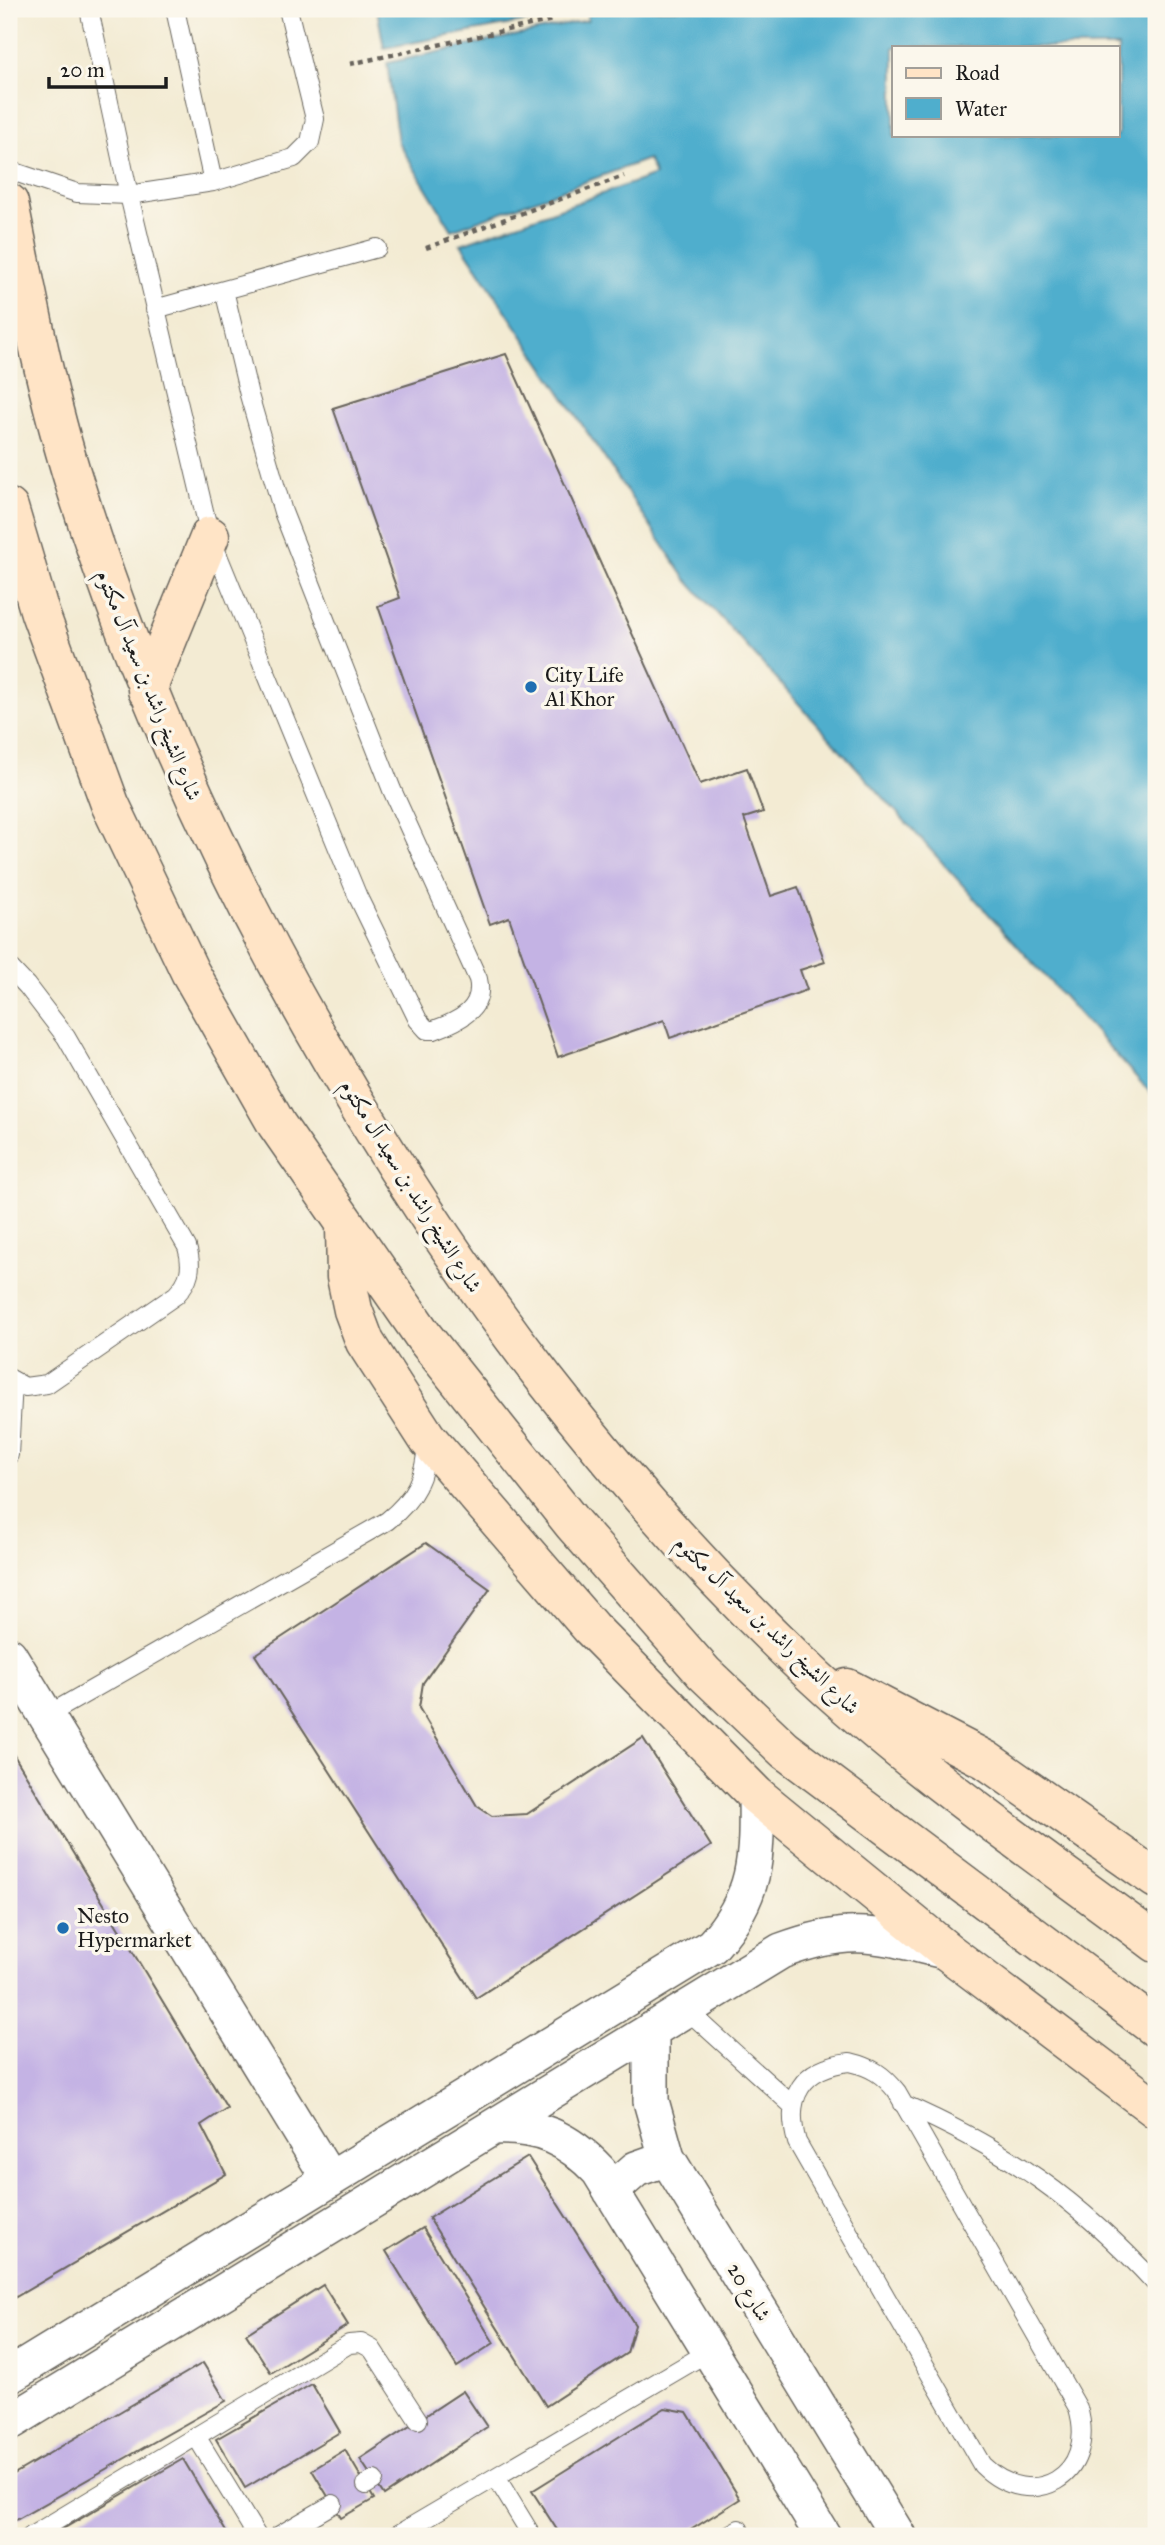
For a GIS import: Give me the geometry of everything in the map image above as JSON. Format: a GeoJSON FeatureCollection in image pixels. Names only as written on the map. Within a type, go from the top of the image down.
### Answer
{"type":"FeatureCollection","features":[{"type":"Feature","properties":{"kind":"main road","name":"شارع الشيخ راشد بن سعيد آل مكتوم"},"geometry":{"type":"LineString","coordinates":[[9,202],[43,374],[69,467],[108,586],[188,789],[285,981],[391,1161],[447,1248],[568,1413],[643,1502],[804,1667],[891,1744],[1156,1943]]}},
{"type":"Feature","properties":{"kind":"main road"},"geometry":{"type":"LineString","coordinates":[[9,508],[73,709],[110,804],[190,972],[277,1125],[424,1337],[528,1471],[704,1673],[785,1750],[1156,2028]]}},
{"type":"Feature","properties":{"kind":"main road"},"geometry":{"type":"LineString","coordinates":[[147,690],[210,536]]}},
{"type":"Feature","properties":{"kind":"main road"},"geometry":{"type":"LineString","coordinates":[[345,1226],[346,1277],[353,1310],[365,1342],[427,1438],[591,1628],[756,1795],[948,1952],[1156,2109]]}},
{"type":"Feature","properties":{"kind":"main road"},"geometry":{"type":"LineString","coordinates":[[804,1667],[901,1713],[986,1760],[1156,1879]]}},
{"type":"Feature","properties":{"kind":"street"},"geometry":{"type":"LineString","coordinates":[[9,1655],[330,2180]]}},
{"type":"Feature","properties":{"kind":"street"},"geometry":{"type":"LineString","coordinates":[[9,2376],[712,1946],[730,1927],[752,1881],[757,1855],[756,1795]]}},
{"type":"Feature","properties":{"kind":"street"},"geometry":{"type":"LineString","coordinates":[[9,2423],[781,1951],[816,1938],[864,1934],[948,1952]]}},
{"type":"Feature","properties":{"kind":"street","name":"شارع 20"},"geometry":{"type":"LineString","coordinates":[[651,2030],[651,2101],[667,2158],[898,2536]]}},
{"type":"Feature","properties":{"kind":"street"},"geometry":{"type":"LineString","coordinates":[[493,2127],[517,2126],[541,2130],[563,2139],[583,2153],[611,2191],[823,2536]]}},
{"type":"Feature","properties":{"kind":"street"},"geometry":{"type":"LineString","coordinates":[[611,2191],[636,2169],[667,2158]]}},
{"type":"Feature","properties":{"kind":"lane"},"geometry":{"type":"LineString","coordinates":[[89,9],[155,309],[210,536],[358,897],[418,1020],[427,1030],[439,1028],[477,1006],[480,998],[478,979],[392,790],[283,512],[248,395],[224,290]]}},
{"type":"Feature","properties":{"kind":"lane"},"geometry":{"type":"LineString","coordinates":[[175,9],[213,182]]}},
{"type":"Feature","properties":{"kind":"lane"},"geometry":{"type":"LineString","coordinates":[[9,170],[77,193],[129,195],[213,182],[294,158],[310,142],[315,120],[288,9]]}},
{"type":"Feature","properties":{"kind":"lane"},"geometry":{"type":"LineString","coordinates":[[155,309],[377,248]]}},
{"type":"Feature","properties":{"kind":"lane"},"geometry":{"type":"LineString","coordinates":[[9,968],[27,986],[66,1037],[187,1247],[191,1260],[185,1286],[176,1295],[47,1384],[36,1387],[11,1380],[9,1455]]}},
{"type":"Feature","properties":{"kind":"lane"},"geometry":{"type":"LineString","coordinates":[[46,1716],[387,1521],[401,1510],[420,1481],[426,1460],[427,1438]]}},
{"type":"Feature","properties":{"kind":"lane"},"geometry":{"type":"LineString","coordinates":[[686,2009],[792,2105]]}},
{"type":"Feature","properties":{"kind":"lane"},"geometry":{"type":"LineString","coordinates":[[850,2062],[868,2066],[885,2077],[1078,2408],[1084,2428],[1081,2448],[1072,2467],[1056,2481],[1037,2488],[1016,2487],[997,2479],[982,2465],[797,2142],[791,2123],[792,2105],[800,2086],[813,2073],[831,2064],[850,2062]]}},
{"type":"Feature","properties":{"kind":"lane"},"geometry":{"type":"LineString","coordinates":[[903,2104],[957,2127],[1007,2155],[1055,2188],[1099,2225],[1156,2284]]}},
{"type":"Feature","properties":{"kind":"lane"},"geometry":{"type":"LineString","coordinates":[[31,2536],[348,2344],[361,2343],[372,2349],[418,2420]]}},
{"type":"Feature","properties":{"kind":"lane"},"geometry":{"type":"LineString","coordinates":[[395,2536],[710,2351]]}},
{"type":"Feature","properties":{"kind":"lane"},"geometry":{"type":"LineString","coordinates":[[196,2436],[257,2536]]}},
{"type":"Feature","properties":{"kind":"lane"},"geometry":{"type":"LineString","coordinates":[[496,2477],[530,2535]]}},
{"type":"Feature","properties":{"kind":"lane"},"geometry":{"type":"LineString","coordinates":[[278,2536],[333,2504]]}},
{"type":"Feature","properties":{"kind":"path"},"geometry":{"type":"LineString","coordinates":[[350,64],[553,20]]}},
{"type":"Feature","properties":{"kind":"path"},"geometry":{"type":"LineString","coordinates":[[426,248],[624,176]]}},
{"type":"Feature","properties":{"kind":"water"},"geometry":{"type":"Polygon","coordinates":[[[377,9],[1156,9],[1156,1099],[685,578],[461,244],[655,175],[648,159],[452,230],[398,142],[387,63],[588,20],[586,10],[384,48],[377,9]]]}},
{"type":"Feature","properties":{"kind":"building","name":"City Life Al Khor"},"geometry":{"type":"Polygon","coordinates":[[[506,354],[700,784],[747,768],[763,812],[744,818],[771,896],[798,887],[825,962],[800,970],[807,990],[670,1038],[664,1020],[558,1057],[509,917],[490,924],[378,606],[400,598],[333,408],[506,354]]]}},
{"type":"Feature","properties":{"kind":"building"},"geometry":{"type":"Polygon","coordinates":[[[426,1543],[490,1589],[423,1683],[419,1708],[477,1806],[492,1816],[527,1814],[643,1738],[711,1846],[476,1998],[255,1655],[426,1543]]]}},
{"type":"Feature","properties":{"kind":"building","name":"Nesto Hypermarket"},"geometry":{"type":"Polygon","coordinates":[[[9,1747],[227,2108],[201,2125],[226,2174],[9,2301],[9,1747]]]}},
{"type":"Feature","properties":{"kind":"building"},"geometry":{"type":"Polygon","coordinates":[[[528,2157],[635,2325],[627,2353],[546,2406],[429,2218],[528,2157]]]}},
{"type":"Feature","properties":{"kind":"building"},"geometry":{"type":"Polygon","coordinates":[[[423,2228],[494,2343],[457,2367],[386,2251],[423,2228]]]}},
{"type":"Feature","properties":{"kind":"building"},"geometry":{"type":"Polygon","coordinates":[[[323,2285],[348,2325],[271,2373],[246,2334],[323,2285]]]}},
{"type":"Feature","properties":{"kind":"building"},"geometry":{"type":"Polygon","coordinates":[[[203,2363],[226,2401],[9,2524],[9,2477],[203,2363]]]}},
{"type":"Feature","properties":{"kind":"building"},"geometry":{"type":"Polygon","coordinates":[[[312,2384],[340,2432],[245,2488],[216,2439],[312,2384]]]}},
{"type":"Feature","properties":{"kind":"building"},"geometry":{"type":"Polygon","coordinates":[[[463,2391],[487,2427],[384,2495],[360,2459],[463,2391]]]}},
{"type":"Feature","properties":{"kind":"building"},"geometry":{"type":"Polygon","coordinates":[[[665,2408],[687,2412],[740,2499],[681,2536],[561,2536],[532,2491],[665,2408]]]}},
{"type":"Feature","properties":{"kind":"building"},"geometry":{"type":"Polygon","coordinates":[[[345,2450],[374,2499],[341,2518],[312,2470],[345,2450]]]}},
{"type":"Feature","properties":{"kind":"building"},"geometry":{"type":"Polygon","coordinates":[[[183,2459],[228,2535],[51,2536],[183,2459]]]}},
{"type":"Feature","properties":{"kind":"place","name":"City Life Al Khor"},"geometry":{"type":"Point","coordinates":[531,687]}},
{"type":"Feature","properties":{"kind":"place","name":"Nesto Hypermarket"},"geometry":{"type":"Point","coordinates":[63,1928]}}]}
